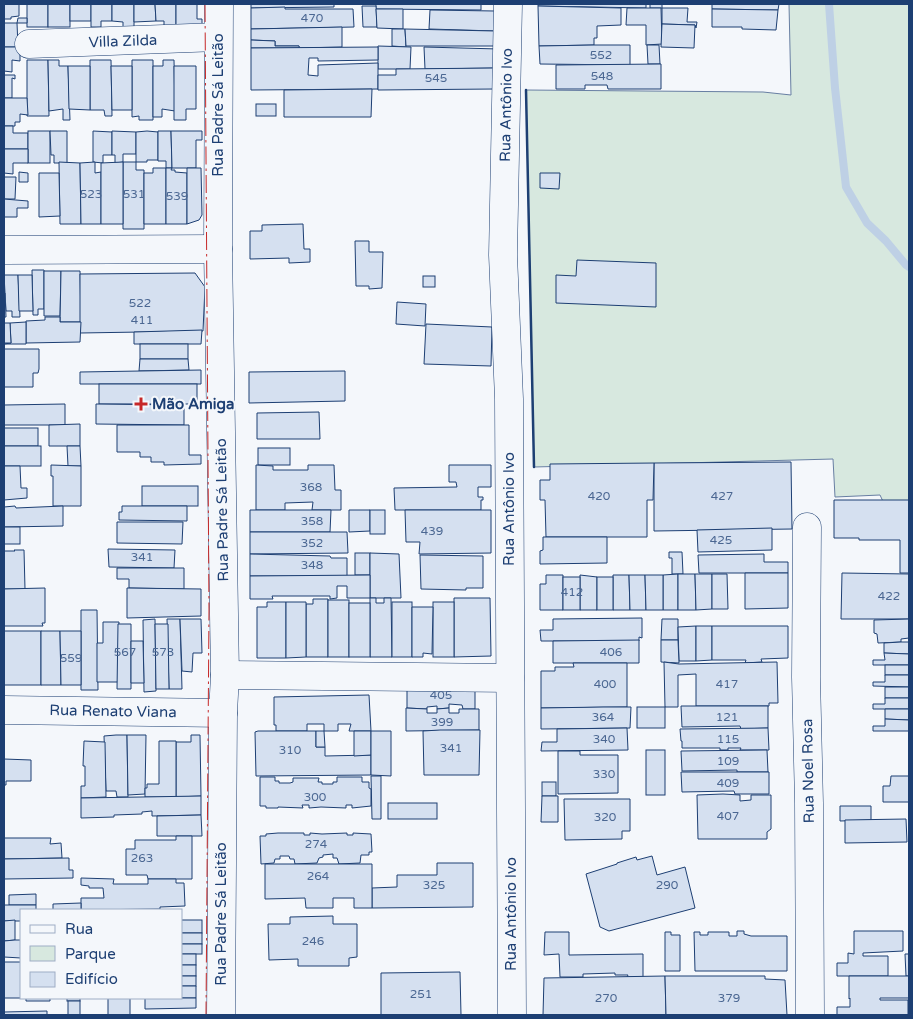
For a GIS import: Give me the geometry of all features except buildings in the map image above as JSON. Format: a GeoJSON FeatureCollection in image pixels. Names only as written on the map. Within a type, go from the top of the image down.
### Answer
{"type":"FeatureCollection","features":[{"type":"Feature","properties":{"kind":"street","name":"Rua Padre Sá Leitão"},"geometry":{"type":"LineString","coordinates":[[218,4],[218,249],[225,675],[223,713],[221,1015]]}},
{"type":"Feature","properties":{"kind":"street","name":"Rua Antônio Ivo"},"geometry":{"type":"LineString","coordinates":[[508,4],[503,255],[508,399],[512,1015]]}},
{"type":"Feature","properties":{"kind":"street","name":"Villa Zilda"},"geometry":{"type":"LineString","coordinates":[[29,44],[218,37]]}},
{"type":"Feature","properties":{"kind":"street"},"geometry":{"type":"LineString","coordinates":[[4,250],[218,249]]}},
{"type":"Feature","properties":{"kind":"street","name":"Rua Noel Rosa"},"geometry":{"type":"LineString","coordinates":[[807,527],[806,677],[810,803],[810,1015]]}},
{"type":"Feature","properties":{"kind":"street"},"geometry":{"type":"LineString","coordinates":[[225,675],[510,678]]}},
{"type":"Feature","properties":{"kind":"street","name":"Rua Renato Viana"},"geometry":{"type":"LineString","coordinates":[[4,710],[223,713]]}},
{"type":"Feature","properties":{"kind":"green space"},"geometry":{"type":"Polygon","coordinates":[[[789,4],[909,4],[909,543],[887,510],[880,495],[835,497],[833,459],[534,467],[526,90],[763,92],[791,95],[789,4]]]}},
{"type":"Feature","properties":{"kind":"waterway"},"geometry":{"type":"LineString","coordinates":[[829,4],[835,88],[846,187],[867,223],[909,267]]}},
{"type":"Feature","properties":{"kind":"wall"},"geometry":{"type":"LineString","coordinates":[[526,90],[534,467]]}},
{"type":"Feature","properties":{"kind":"power"},"geometry":{"type":"LineString","coordinates":[[205,4],[209,610],[206,1015]]}},
{"type":"Feature","properties":{"kind":"place","name":"Mão Amiga"},"geometry":{"type":"Point","coordinates":[141,404]}}]}
